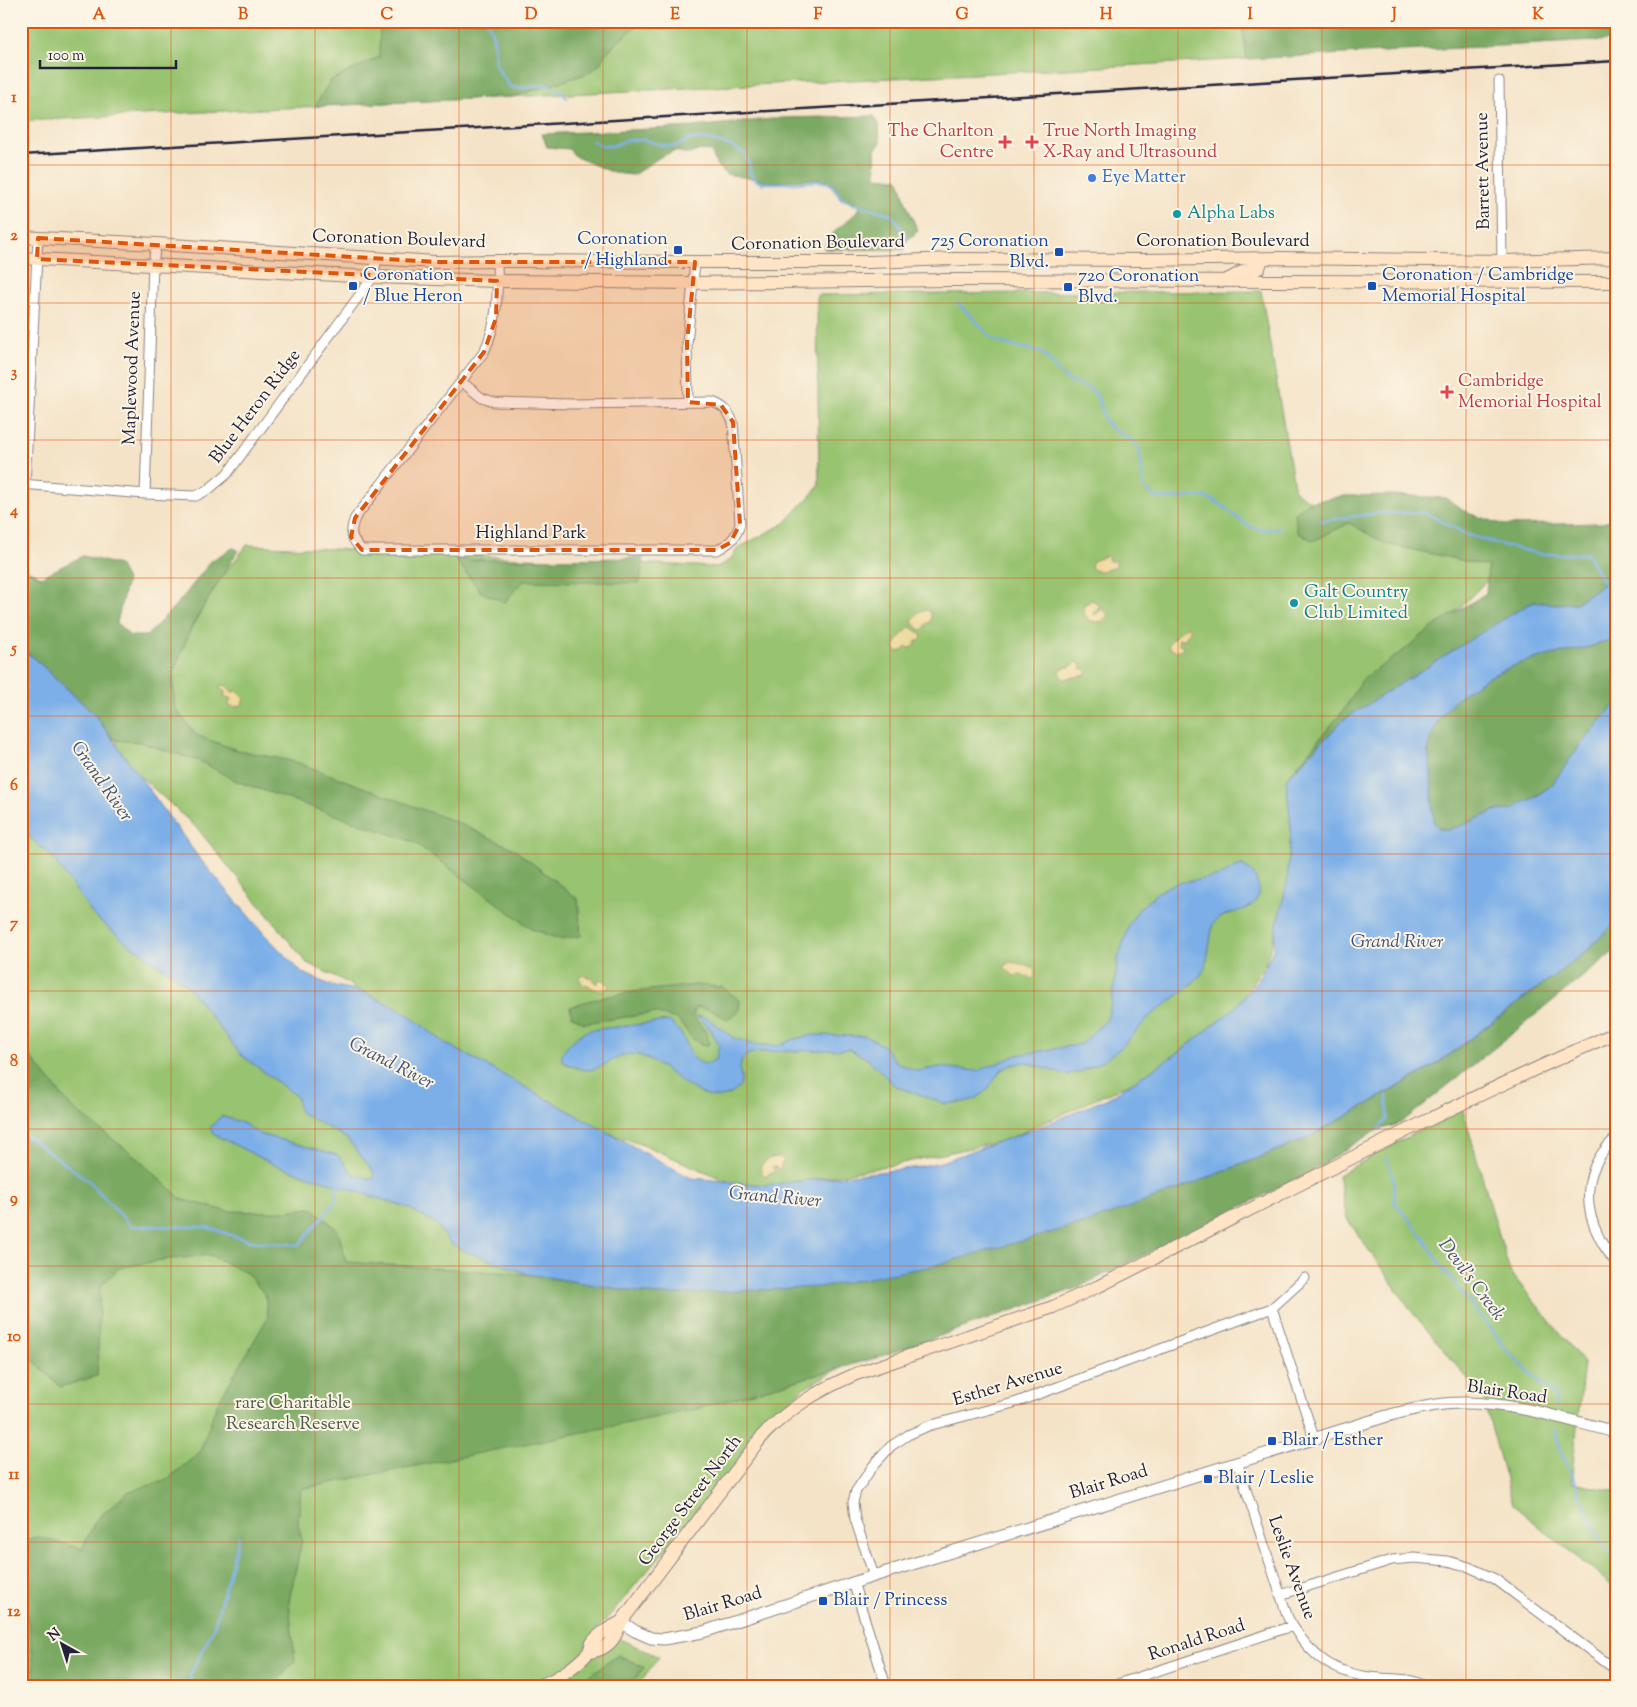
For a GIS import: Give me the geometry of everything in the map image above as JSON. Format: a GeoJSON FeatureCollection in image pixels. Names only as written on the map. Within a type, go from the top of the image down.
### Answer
{"type":"FeatureCollection","features":[{"type":"Feature","properties":{"kind":"main road","name":"Coronation Boulevard"},"geometry":{"type":"LineString","coordinates":[[21,237],[436,262],[869,262],[953,259],[1415,259],[1502,261],[1616,258]]}},
{"type":"Feature","properties":{"kind":"main road"},"geometry":{"type":"LineString","coordinates":[[235,249],[235,268]]}},
{"type":"Feature","properties":{"kind":"main road","name":"Coronation Boulevard"},"geometry":{"type":"LineString","coordinates":[[21,258],[235,268],[374,277],[498,281],[694,283],[868,281],[1616,282]]}},
{"type":"Feature","properties":{"kind":"main road"},"geometry":{"type":"LineString","coordinates":[[1225,281],[1244,270],[1259,268],[1262,259]]}},
{"type":"Feature","properties":{"kind":"main road"},"geometry":{"type":"LineString","coordinates":[[868,281],[869,262]]}},
{"type":"Feature","properties":{"kind":"main road","name":"George Street North"},"geometry":{"type":"LineString","coordinates":[[621,1622],[763,1435],[794,1407],[826,1386],[1053,1307],[1099,1286],[1451,1108],[1530,1070],[1616,1033]]}},
{"type":"Feature","properties":{"kind":"main road"},"geometry":{"type":"LineString","coordinates":[[538,1686],[571,1668],[590,1652],[601,1650],[616,1637],[621,1622]]}},
{"type":"Feature","properties":{"kind":"street","name":"Barrett Avenue"},"geometry":{"type":"LineString","coordinates":[[1499,81],[1502,261]]}},
{"type":"Feature","properties":{"kind":"street"},"geometry":{"type":"LineString","coordinates":[[23,484],[38,238]]}},
{"type":"Feature","properties":{"kind":"street","name":"Maplewood Avenue"},"geometry":{"type":"LineString","coordinates":[[144,494],[153,264],[156,244]]}},
{"type":"Feature","properties":{"kind":"street","name":"Blue Heron Ridge"},"geometry":{"type":"LineString","coordinates":[[23,484],[144,494],[196,496],[209,489],[227,474],[374,277],[377,258]]}},
{"type":"Feature","properties":{"kind":"street","name":"Highland Park"},"geometry":{"type":"LineString","coordinates":[[462,382],[482,398],[494,402],[573,404],[712,402],[720,405],[728,410],[733,422],[740,524],[737,534],[730,542],[718,550],[362,550],[351,537],[351,528],[355,518],[462,382],[484,352],[492,335],[496,318],[497,261]]}},
{"type":"Feature","properties":{"kind":"street"},"geometry":{"type":"LineString","coordinates":[[688,402],[687,343],[695,262]]}},
{"type":"Feature","properties":{"kind":"street"},"geometry":{"type":"LineString","coordinates":[[1616,1138],[1607,1146],[1592,1172],[1588,1185],[1587,1202],[1592,1222],[1599,1237],[1616,1263]]}},
{"type":"Feature","properties":{"kind":"street","name":"Esther Avenue"},"geometry":{"type":"LineString","coordinates":[[874,1576],[855,1519],[853,1502],[856,1491],[873,1466],[891,1446],[908,1434],[928,1426],[1017,1402],[1272,1308],[1305,1278]]}},
{"type":"Feature","properties":{"kind":"street"},"geometry":{"type":"LineString","coordinates":[[1272,1308],[1314,1438]]}},
{"type":"Feature","properties":{"kind":"street","name":"Blair Road"},"geometry":{"type":"LineString","coordinates":[[621,1622],[635,1632],[651,1638],[685,1636],[712,1629],[853,1582],[1314,1438],[1421,1407],[1482,1403],[1509,1407],[1616,1432]]}},
{"type":"Feature","properties":{"kind":"street","name":"Leslie Avenue"},"geometry":{"type":"LineString","coordinates":[[1238,1462],[1280,1595],[1292,1626],[1302,1640],[1318,1658],[1332,1666],[1361,1676],[1403,1678],[1417,1681],[1425,1686]]}},
{"type":"Feature","properties":{"kind":"street"},"geometry":{"type":"LineString","coordinates":[[1280,1595],[1392,1560],[1423,1558],[1448,1561],[1469,1567],[1495,1579],[1616,1670]]}},
{"type":"Feature","properties":{"kind":"street"},"geometry":{"type":"LineString","coordinates":[[853,1582],[886,1686]]}},
{"type":"Feature","properties":{"kind":"street","name":"Ronald Road"},"geometry":{"type":"LineString","coordinates":[[1112,1686],[1292,1626]]}},
{"type":"Feature","properties":{"kind":"highlighted area"},"geometry":{"type":"Polygon","coordinates":[[[38,238],[436,262],[695,262],[687,343],[688,402],[721,405],[733,422],[740,524],[730,543],[717,550],[362,550],[357,545],[351,537],[355,518],[484,352],[496,318],[497,281],[37,259],[38,238]]]}},
{"type":"Feature","properties":{"kind":"green space"},"geometry":{"type":"Polygon","coordinates":[[[21,21],[1242,21],[1247,59],[21,121],[21,21]]]}},
{"type":"Feature","properties":{"kind":"green space"},"geometry":{"type":"Polygon","coordinates":[[[380,21],[641,21],[605,54],[600,64],[586,74],[512,97],[315,106],[330,81],[379,57],[380,21]]]}},
{"type":"Feature","properties":{"kind":"green space"},"geometry":{"type":"Polygon","coordinates":[[[1242,21],[1616,21],[1616,40],[1247,59],[1242,21]]]}},
{"type":"Feature","properties":{"kind":"green space"},"geometry":{"type":"Polygon","coordinates":[[[874,116],[879,125],[880,144],[875,150],[876,177],[899,179],[906,203],[918,231],[905,242],[905,250],[824,249],[827,241],[836,230],[851,218],[859,207],[855,202],[840,199],[834,185],[821,179],[769,182],[726,174],[717,166],[711,151],[700,150],[690,154],[674,151],[660,157],[633,175],[614,173],[576,157],[569,149],[547,147],[542,134],[693,127],[782,118],[874,116]]]}},
{"type":"Feature","properties":{"kind":"green space"},"geometry":{"type":"Polygon","coordinates":[[[1261,291],[1295,492],[1349,523],[1500,567],[1432,636],[1296,872],[1265,964],[1236,1007],[1173,1064],[1006,1140],[893,1165],[750,1191],[648,1147],[483,1089],[346,982],[307,963],[197,828],[120,758],[111,716],[247,545],[718,567],[731,559],[738,548],[785,523],[819,486],[817,295],[1261,291]]]}},
{"type":"Feature","properties":{"kind":"green space"},"geometry":{"type":"Polygon","coordinates":[[[1393,495],[1445,498],[1470,514],[1505,525],[1603,523],[1616,518],[1616,575],[1576,603],[1555,604],[1534,601],[1343,720],[1286,779],[1343,711],[1362,680],[1430,629],[1486,593],[1488,566],[1386,544],[1349,523],[1313,541],[1297,532],[1295,513],[1309,502],[1343,496],[1393,495]]]}},
{"type":"Feature","properties":{"kind":"green space"},"geometry":{"type":"Polygon","coordinates":[[[233,548],[238,550],[192,626],[173,674],[175,708],[196,735],[234,749],[296,762],[456,822],[514,849],[578,899],[581,936],[559,939],[532,929],[414,842],[236,781],[202,762],[139,742],[114,740],[94,714],[33,657],[21,649],[21,564],[24,568],[41,577],[83,556],[119,565],[127,580],[117,623],[130,636],[147,636],[184,596],[212,560],[233,548]]]}},
{"type":"Feature","properties":{"kind":"green space"},"geometry":{"type":"Polygon","coordinates":[[[643,558],[640,583],[523,581],[505,602],[481,592],[456,560],[643,558]]]}},
{"type":"Feature","properties":{"kind":"green space"},"geometry":{"type":"Polygon","coordinates":[[[1616,637],[1616,703],[1578,748],[1551,786],[1513,810],[1495,811],[1448,830],[1440,829],[1434,823],[1428,751],[1432,733],[1452,704],[1481,681],[1514,666],[1542,657],[1595,645],[1616,637]]]}},
{"type":"Feature","properties":{"kind":"green space","name":"rare Charitable Research Reserve"},"geometry":{"type":"Polygon","coordinates":[[[21,829],[53,858],[78,892],[162,967],[186,984],[200,1001],[816,1375],[843,1367],[803,1388],[598,1629],[659,1657],[637,1686],[21,1686],[21,829]]]}},
{"type":"Feature","properties":{"kind":"green space"},"geometry":{"type":"Polygon","coordinates":[[[1616,922],[1616,950],[1401,1123],[1373,1132],[1309,1173],[1077,1288],[879,1357],[693,1410],[301,1489],[298,1524],[302,1540],[289,1601],[295,1661],[273,1686],[36,1686],[29,1624],[21,1601],[21,1540],[39,1537],[82,1549],[95,1521],[129,1491],[165,1481],[200,1452],[216,1406],[268,1317],[265,1295],[248,1274],[210,1255],[162,1260],[119,1268],[100,1287],[97,1376],[60,1387],[21,1348],[21,1045],[72,1108],[135,1156],[181,1199],[227,1211],[272,1212],[312,1208],[338,1230],[346,1262],[527,1274],[656,1295],[1174,1191],[1306,1139],[1435,1066],[1584,953],[1616,922]]]}},
{"type":"Feature","properties":{"kind":"green space"},"geometry":{"type":"Polygon","coordinates":[[[695,985],[723,987],[740,1001],[739,1011],[727,1019],[710,1010],[696,1007],[693,1016],[707,1033],[709,1044],[705,1046],[693,1039],[677,1019],[654,1013],[584,1023],[572,1016],[570,1007],[616,995],[695,985]]]}},
{"type":"Feature","properties":{"kind":"green space"},"geometry":{"type":"Polygon","coordinates":[[[1462,1107],[1510,1272],[1584,1363],[1571,1483],[1616,1491],[1616,1589],[1513,1505],[1483,1397],[1413,1313],[1347,1219],[1338,1175],[1462,1107]]]}},
{"type":"Feature","properties":{"kind":"green space"},"geometry":{"type":"Polygon","coordinates":[[[618,1655],[644,1667],[630,1686],[574,1686],[618,1655]]]}},
{"type":"Feature","properties":{"kind":"sand"},"geometry":{"type":"Polygon","coordinates":[[[1106,556],[1109,561],[1116,561],[1116,567],[1101,571],[1093,570],[1091,565],[1093,561],[1106,556]]]}},
{"type":"Feature","properties":{"kind":"sand"},"geometry":{"type":"Polygon","coordinates":[[[1092,600],[1100,605],[1094,612],[1094,615],[1103,609],[1107,613],[1107,617],[1101,622],[1090,621],[1084,614],[1084,605],[1092,600]]]}},
{"type":"Feature","properties":{"kind":"sand"},"geometry":{"type":"Polygon","coordinates":[[[927,610],[931,613],[931,621],[925,625],[926,627],[922,631],[912,621],[919,612],[927,610]]]}},
{"type":"Feature","properties":{"kind":"sand"},"geometry":{"type":"Polygon","coordinates":[[[910,627],[920,633],[922,638],[916,641],[915,645],[911,648],[906,647],[903,651],[897,652],[894,647],[898,639],[910,627]]]}},
{"type":"Feature","properties":{"kind":"sand"},"geometry":{"type":"Polygon","coordinates":[[[1187,627],[1190,628],[1190,631],[1186,634],[1186,639],[1179,639],[1178,641],[1179,644],[1183,645],[1183,649],[1176,651],[1169,648],[1168,644],[1179,632],[1187,627]]]}},
{"type":"Feature","properties":{"kind":"sand"},"geometry":{"type":"Polygon","coordinates":[[[1077,662],[1080,664],[1081,669],[1087,670],[1086,675],[1064,679],[1061,677],[1059,672],[1061,669],[1077,662]]]}},
{"type":"Feature","properties":{"kind":"sand"},"geometry":{"type":"Polygon","coordinates":[[[222,685],[227,686],[233,693],[236,690],[244,698],[242,705],[235,707],[229,705],[232,699],[224,696],[226,692],[220,689],[222,685]]]}},
{"type":"Feature","properties":{"kind":"sand"},"geometry":{"type":"Polygon","coordinates":[[[1010,962],[1027,965],[1035,970],[1035,976],[1032,979],[1021,974],[1014,976],[1005,968],[1005,965],[1010,962]]]}},
{"type":"Feature","properties":{"kind":"sand"},"geometry":{"type":"Polygon","coordinates":[[[582,975],[592,978],[597,984],[599,980],[604,980],[609,985],[608,988],[600,990],[583,985],[579,978],[582,975]]]}},
{"type":"Feature","properties":{"kind":"sand"},"geometry":{"type":"Polygon","coordinates":[[[779,1157],[784,1160],[780,1170],[774,1166],[772,1168],[775,1172],[769,1173],[768,1176],[763,1175],[760,1168],[763,1163],[770,1158],[779,1157]]]}},
{"type":"Feature","properties":{"kind":"water","name":"Grand River"},"geometry":{"type":"Polygon","coordinates":[[[1616,575],[1616,637],[1584,648],[1531,660],[1481,681],[1452,704],[1441,718],[1432,733],[1428,751],[1434,823],[1440,829],[1448,830],[1495,811],[1513,810],[1521,803],[1531,800],[1551,786],[1578,748],[1616,703],[1616,922],[1584,953],[1434,1066],[1306,1139],[1089,1222],[933,1266],[820,1287],[656,1295],[528,1274],[467,1252],[450,1243],[435,1223],[408,1208],[275,1165],[213,1134],[210,1128],[221,1116],[243,1123],[259,1134],[338,1155],[354,1175],[374,1179],[373,1171],[346,1138],[300,1112],[296,1096],[241,1055],[186,984],[127,943],[94,916],[53,858],[21,829],[21,734],[23,734],[21,731],[21,649],[33,657],[94,714],[199,858],[264,934],[303,973],[330,985],[364,992],[406,1013],[445,1043],[691,1178],[765,1185],[913,1168],[941,1162],[1038,1128],[1108,1098],[1178,1053],[1236,1007],[1260,977],[1273,950],[1276,928],[1287,883],[1291,828],[1286,779],[1343,720],[1484,631],[1534,601],[1555,604],[1576,603],[1616,575]]]}},
{"type":"Feature","properties":{"kind":"water"},"geometry":{"type":"Polygon","coordinates":[[[1242,865],[1254,875],[1258,885],[1258,895],[1250,907],[1219,918],[1213,924],[1206,965],[1201,975],[1185,990],[1149,1017],[1122,1047],[1101,1062],[1080,1072],[1065,1075],[1026,1062],[1011,1065],[1001,1070],[988,1089],[977,1098],[946,1104],[895,1086],[869,1060],[849,1049],[759,1052],[750,1054],[743,1059],[738,1088],[727,1096],[711,1097],[690,1087],[658,1065],[639,1055],[625,1055],[600,1067],[588,1070],[563,1062],[561,1055],[574,1040],[590,1030],[669,1021],[681,1034],[692,1056],[706,1064],[716,1059],[719,1045],[708,1026],[696,1016],[707,1018],[735,1039],[752,1044],[777,1046],[794,1039],[813,1035],[866,1036],[884,1046],[897,1063],[917,1071],[939,1067],[978,1071],[1017,1055],[1082,1044],[1107,1020],[1118,958],[1129,924],[1139,909],[1158,892],[1167,887],[1178,883],[1220,876],[1242,865]]]}},
{"type":"Feature","properties":{"kind":"waterway"},"geometry":{"type":"LineString","coordinates":[[487,21],[493,35],[496,66],[510,87],[547,85],[560,91],[567,98]]}},
{"type":"Feature","properties":{"kind":"waterway"},"geometry":{"type":"LineString","coordinates":[[593,141],[601,146],[612,146],[628,140],[645,140],[665,146],[676,146],[691,139],[710,140],[731,146],[744,153],[749,163],[750,173],[753,178],[761,183],[818,181],[829,183],[842,198],[854,204],[890,214],[897,221],[907,238]]}},
{"type":"Feature","properties":{"kind":"waterway"},"geometry":{"type":"LineString","coordinates":[[958,303],[988,335],[1001,343],[1027,348],[1040,353],[1048,359],[1065,379],[1093,391],[1108,425],[1130,439],[1137,446],[1142,480],[1151,494],[1164,499],[1207,498],[1217,502],[1240,520],[1256,529],[1280,528]]}},
{"type":"Feature","properties":{"kind":"waterway"},"geometry":{"type":"LineString","coordinates":[[1321,521],[1379,513],[1426,513],[1468,535],[1503,545],[1540,554],[1588,554],[1605,585]]}},
{"type":"Feature","properties":{"kind":"waterway","name":"Devil's Creek"},"geometry":{"type":"LineString","coordinates":[[1378,1130],[1388,1118],[1387,1095]]}},
{"type":"Feature","properties":{"kind":"waterway"},"geometry":{"type":"LineString","coordinates":[[21,1132],[89,1181],[131,1226],[206,1227],[250,1241],[299,1245],[335,1202],[338,1185]]}},
{"type":"Feature","properties":{"kind":"waterway","name":"Devil's Creek"},"geometry":{"type":"LineString","coordinates":[[1386,1158],[1393,1178],[1395,1203],[1421,1234],[1440,1264],[1510,1354],[1554,1395],[1557,1405]]}},
{"type":"Feature","properties":{"kind":"waterway","name":"Devil's Creek"},"geometry":{"type":"LineString","coordinates":[[1555,1431],[1562,1454],[1603,1546],[1616,1557]]}},
{"type":"Feature","properties":{"kind":"waterway"},"geometry":{"type":"LineString","coordinates":[[190,1686],[190,1675],[214,1627],[239,1537]]}},
{"type":"Feature","properties":{"kind":"railway"},"geometry":{"type":"LineString","coordinates":[[21,155],[1616,61]]}},
{"type":"Feature","properties":{"kind":"place","name":"The Charlton Centre"},"geometry":{"type":"Point","coordinates":[1005,142]}},
{"type":"Feature","properties":{"kind":"place","name":"True North Imaging X-Ray and Ultrasound"},"geometry":{"type":"Point","coordinates":[1032,142]}},
{"type":"Feature","properties":{"kind":"place","name":"Eye Matter"},"geometry":{"type":"Point","coordinates":[1092,178]}},
{"type":"Feature","properties":{"kind":"place","name":"Alpha Labs"},"geometry":{"type":"Point","coordinates":[1177,214]}},
{"type":"Feature","properties":{"kind":"place","name":"Coronation / Highland"},"geometry":{"type":"Point","coordinates":[678,250]}},
{"type":"Feature","properties":{"kind":"place","name":"725 Coronation Blvd."},"geometry":{"type":"Point","coordinates":[1059,252]}},
{"type":"Feature","properties":{"kind":"place","name":"Coronation / Blue Heron"},"geometry":{"type":"Point","coordinates":[353,286]}},
{"type":"Feature","properties":{"kind":"place","name":"Coronation / Cambridge Memorial Hospital"},"geometry":{"type":"Point","coordinates":[1372,286]}},
{"type":"Feature","properties":{"kind":"place","name":"720 Coronation Blvd."},"geometry":{"type":"Point","coordinates":[1068,287]}},
{"type":"Feature","properties":{"kind":"place","name":"Cambridge Memorial Hospital"},"geometry":{"type":"Point","coordinates":[1447,392]}},
{"type":"Feature","properties":{"kind":"place","name":"Galt Country Club Limited"},"geometry":{"type":"Point","coordinates":[1294,603]}},
{"type":"Feature","properties":{"kind":"place","name":"Blair / Esther"},"geometry":{"type":"Point","coordinates":[1272,1441]}},
{"type":"Feature","properties":{"kind":"place","name":"Blair / Leslie"},"geometry":{"type":"Point","coordinates":[1208,1479]}},
{"type":"Feature","properties":{"kind":"place","name":"Blair / Princess"},"geometry":{"type":"Point","coordinates":[823,1601]}}]}
